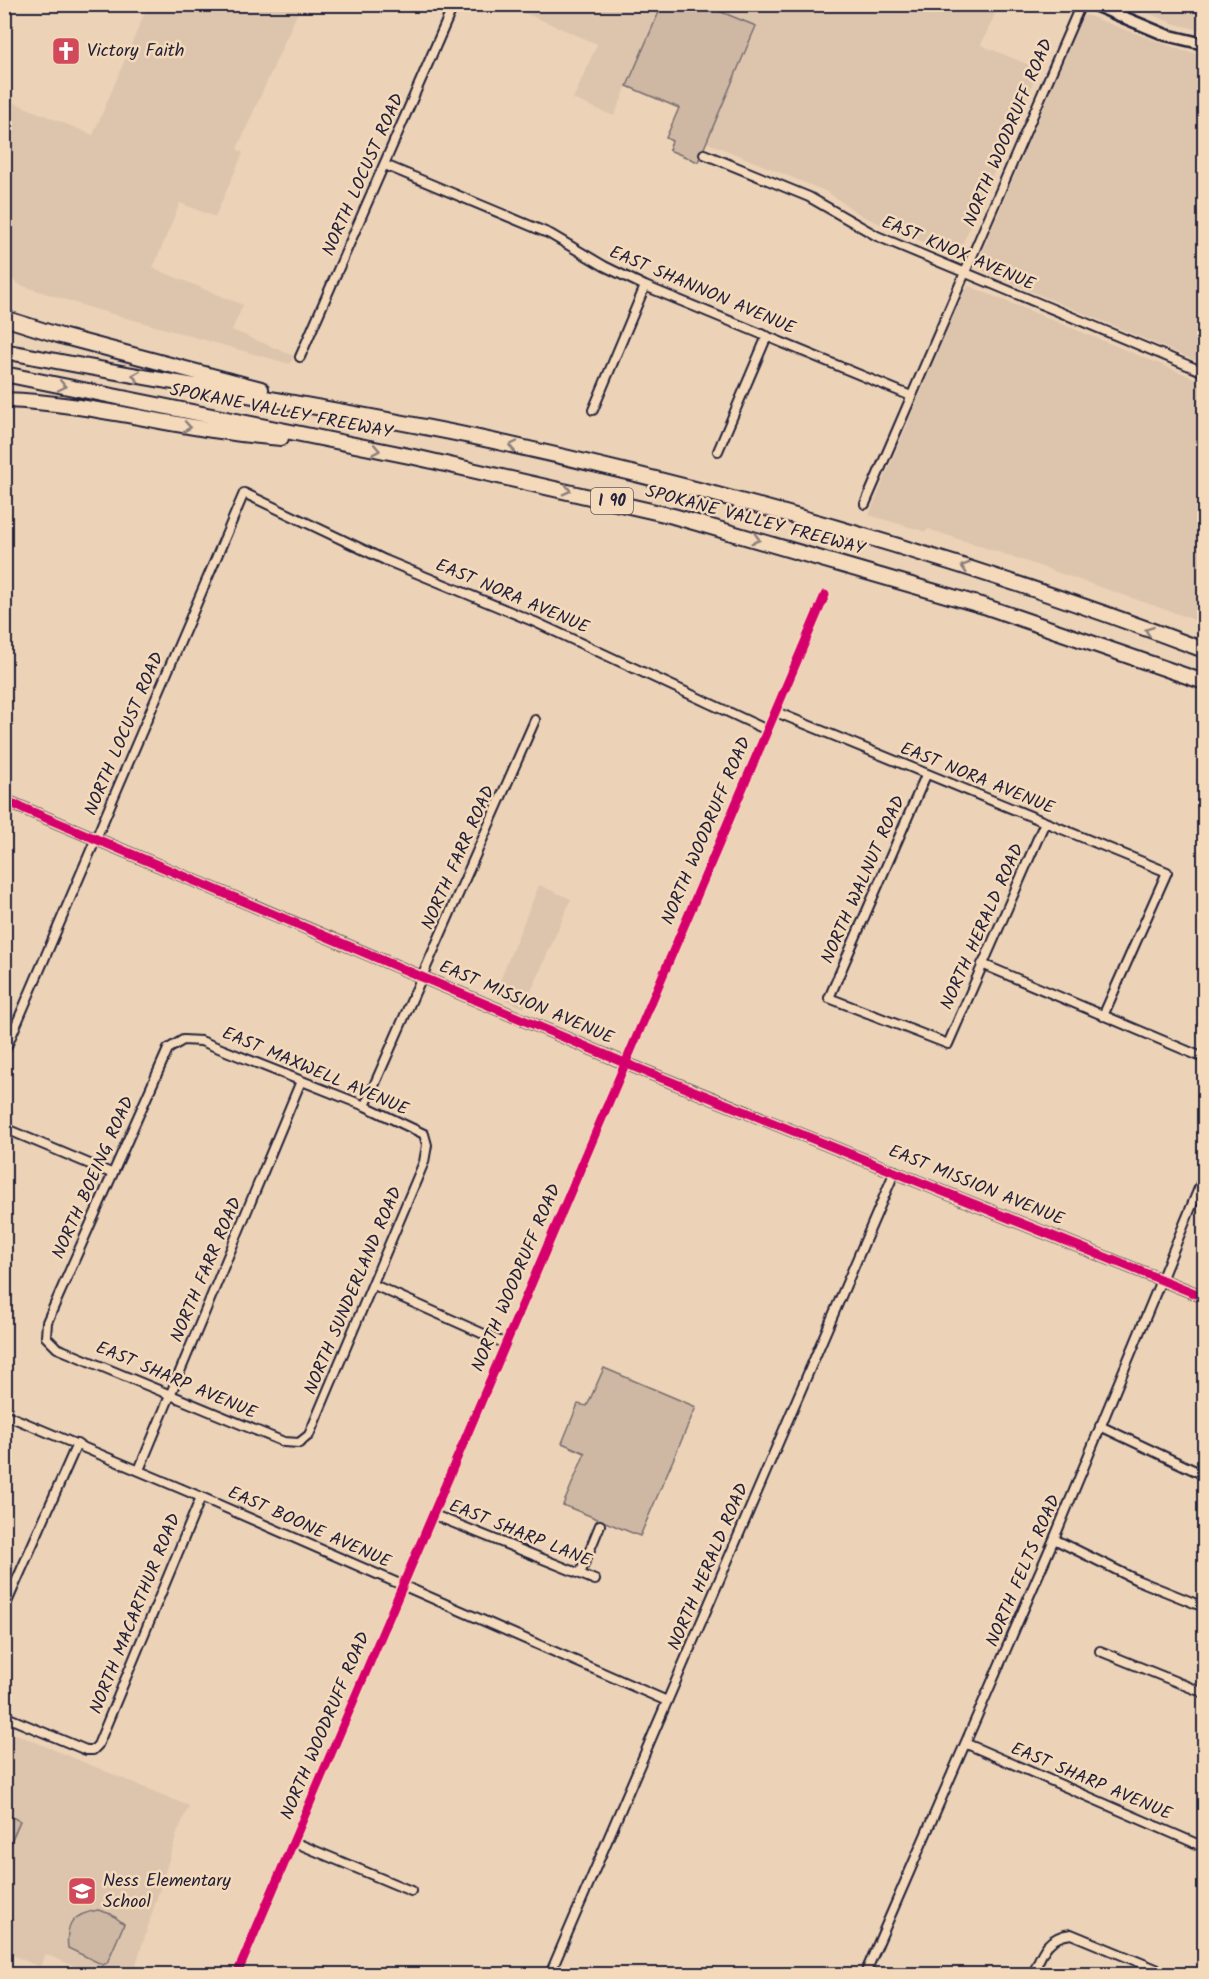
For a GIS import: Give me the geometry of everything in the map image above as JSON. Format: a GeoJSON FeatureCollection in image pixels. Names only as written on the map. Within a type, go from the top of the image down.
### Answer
{"type":"FeatureCollection","features":[{"type":"Feature","properties":{"kind":"highway"},"geometry":{"type":"LineString","coordinates":[[4,318],[72,339],[335,409]]}},
{"type":"Feature","properties":{"kind":"highway","name":"SPOKANE VALLEY FREEWAY"},"geometry":{"type":"LineString","coordinates":[[4,351],[102,371],[335,409],[533,450],[797,517],[994,576],[1204,650]]}},
{"type":"Feature","properties":{"kind":"highway","name":"SPOKANE VALLEY FREEWAY"},"geometry":{"type":"LineString","coordinates":[[4,374],[544,485],[673,516],[984,606],[1204,682]]}},
{"type":"Feature","properties":{"kind":"highway"},"geometry":{"type":"LineString","coordinates":[[4,400],[101,412],[236,435],[334,442]]}},
{"type":"Feature","properties":{"kind":"main road"},"geometry":{"type":"LineString","coordinates":[[1092,4],[1166,35],[1204,44]]}},
{"type":"Feature","properties":{"kind":"street","name":"NORTH LOCUST ROAD"},"geometry":{"type":"LineString","coordinates":[[300,357],[454,4]]}},
{"type":"Feature","properties":{"kind":"street","name":"NORTH WOODRUFF ROAD"},"geometry":{"type":"LineString","coordinates":[[865,504],[1081,4]]}},
{"type":"Feature","properties":{"kind":"street","name":"EAST KNOX AVENUE"},"geometry":{"type":"LineString","coordinates":[[704,154],[809,197],[865,231],[1204,372]]}},
{"type":"Feature","properties":{"kind":"street","name":"EAST SHANNON AVENUE"},"geometry":{"type":"LineString","coordinates":[[385,165],[550,234],[611,270],[645,286],[911,396]]}},
{"type":"Feature","properties":{"kind":"street"},"geometry":{"type":"LineString","coordinates":[[593,410],[645,286]]}},
{"type":"Feature","properties":{"kind":"street"},"geometry":{"type":"LineString","coordinates":[[718,451],[767,336]]}},
{"type":"Feature","properties":{"kind":"street","name":"NORTH LOCUST ROAD"},"geometry":{"type":"LineString","coordinates":[[4,1053],[244,493]]}},
{"type":"Feature","properties":{"kind":"street","name":"EAST NORA AVENUE"},"geometry":{"type":"LineString","coordinates":[[244,493],[385,560],[536,622],[767,729]]}},
{"type":"Feature","properties":{"kind":"street","name":"NORTH WOODRUFF ROAD"},"geometry":{"type":"LineString","coordinates":[[237,1974],[627,1064],[825,595]]}},
{"type":"Feature","properties":{"kind":"street","name":"EAST NORA AVENUE"},"geometry":{"type":"LineString","coordinates":[[776,712],[1167,872],[1103,1016]]}},
{"type":"Feature","properties":{"kind":"street","name":"NORTH FARR ROAD"},"geometry":{"type":"LineString","coordinates":[[365,1106],[535,720]]}},
{"type":"Feature","properties":{"kind":"street","name":"NORTH WALNUT ROAD"},"geometry":{"type":"LineString","coordinates":[[926,775],[829,998],[948,1044]]}},
{"type":"Feature","properties":{"kind":"street","name":"EAST MISSION AVENUE"},"geometry":{"type":"LineString","coordinates":[[4,800],[627,1064],[1204,1297]]}},
{"type":"Feature","properties":{"kind":"street","name":"NORTH HERALD ROAD"},"geometry":{"type":"LineString","coordinates":[[948,1044],[1045,822]]}},
{"type":"Feature","properties":{"kind":"street"},"geometry":{"type":"LineString","coordinates":[[982,964],[1204,1058]]}},
{"type":"Feature","properties":{"kind":"street","name":"EAST MAXWELL AVENUE"},"geometry":{"type":"LineString","coordinates":[[183,1040],[201,1041],[365,1106],[424,1134],[427,1145]]}},
{"type":"Feature","properties":{"kind":"street","name":"NORTH BOEING ROAD"},"geometry":{"type":"LineString","coordinates":[[46,1337],[47,1322],[168,1048],[183,1040]]}},
{"type":"Feature","properties":{"kind":"street","name":"NORTH FARR ROAD"},"geometry":{"type":"LineString","coordinates":[[139,1470],[302,1081]]}},
{"type":"Feature","properties":{"kind":"street"},"geometry":{"type":"LineString","coordinates":[[4,1128],[111,1173]]}},
{"type":"Feature","properties":{"kind":"street","name":"NORTH SUNDERLAND ROAD"},"geometry":{"type":"LineString","coordinates":[[299,1443],[309,1436],[374,1285],[424,1162],[427,1145]]}},
{"type":"Feature","properties":{"kind":"street","name":"NORTH HERALD ROAD"},"geometry":{"type":"LineString","coordinates":[[550,1974],[895,1171]]}},
{"type":"Feature","properties":{"kind":"street","name":"NORTH FELTS ROAD"},"geometry":{"type":"LineString","coordinates":[[865,1974],[967,1744],[1204,1176]]}},
{"type":"Feature","properties":{"kind":"street"},"geometry":{"type":"LineString","coordinates":[[374,1285],[506,1344]]}},
{"type":"Feature","properties":{"kind":"street","name":"EAST SHARP AVENUE"},"geometry":{"type":"LineString","coordinates":[[46,1337],[57,1348],[170,1396],[287,1443],[299,1443]]}},
{"type":"Feature","properties":{"kind":"street","name":"EAST BOONE AVENUE"},"geometry":{"type":"LineString","coordinates":[[4,1414],[139,1470],[667,1701]]}},
{"type":"Feature","properties":{"kind":"street"},"geometry":{"type":"LineString","coordinates":[[1100,1426],[1135,1440],[1172,1461],[1204,1475]]}},
{"type":"Feature","properties":{"kind":"street"},"geometry":{"type":"LineString","coordinates":[[4,1609],[77,1444]]}},
{"type":"Feature","properties":{"kind":"street","name":"NORTH MACARTHUR ROAD"},"geometry":{"type":"LineString","coordinates":[[4,1716],[86,1750],[93,1750],[99,1742],[201,1497]]}},
{"type":"Feature","properties":{"kind":"street","name":"EAST SHARP LANE"},"geometry":{"type":"LineString","coordinates":[[434,1515],[522,1553],[595,1580]]}},
{"type":"Feature","properties":{"kind":"street"},"geometry":{"type":"LineString","coordinates":[[580,1574],[600,1525]]}},
{"type":"Feature","properties":{"kind":"street"},"geometry":{"type":"LineString","coordinates":[[1054,1539],[1137,1580],[1204,1607]]}},
{"type":"Feature","properties":{"kind":"street"},"geometry":{"type":"LineString","coordinates":[[1100,1651],[1204,1693]]}},
{"type":"Feature","properties":{"kind":"street","name":"EAST SHARP AVENUE"},"geometry":{"type":"LineString","coordinates":[[967,1744],[1204,1847]]}},
{"type":"Feature","properties":{"kind":"street"},"geometry":{"type":"LineString","coordinates":[[294,1842],[411,1891]]}},
{"type":"Feature","properties":{"kind":"street"},"geometry":{"type":"LineString","coordinates":[[1033,1974],[1050,1940],[1059,1935],[1071,1934],[1167,1974]]}},
{"type":"Feature","properties":{"kind":"shaded area"},"geometry":{"type":"Polygon","coordinates":[[[148,5],[301,5],[237,149],[243,153],[215,217],[180,203],[153,268],[243,305],[232,330],[294,356],[290,364],[91,308],[20,285],[5,274],[5,99],[93,135],[148,5]]]}},
{"type":"Feature","properties":{"kind":"shaded area"},"geometry":{"type":"Polygon","coordinates":[[[529,5],[662,5],[614,116],[573,99],[597,44],[525,13],[529,5]]]}},
{"type":"Feature","properties":{"kind":"shaded area"},"geometry":{"type":"Polygon","coordinates":[[[662,5],[704,5],[756,26],[698,162],[669,150],[672,141],[666,138],[679,108],[627,86],[662,5]]]}},
{"type":"Feature","properties":{"kind":"shaded area"},"geometry":{"type":"Polygon","coordinates":[[[704,5],[999,5],[981,45],[1039,69],[959,252],[952,254],[862,216],[827,192],[706,142],[756,27],[704,5]]]}},
{"type":"Feature","properties":{"kind":"shaded area"},"geometry":{"type":"Polygon","coordinates":[[[1128,5],[1204,5],[1204,31],[1175,24],[1128,5]]]}},
{"type":"Feature","properties":{"kind":"shaded area"},"geometry":{"type":"Polygon","coordinates":[[[1086,15],[1184,51],[1204,54],[1204,364],[983,271],[979,267],[978,261],[1081,19],[1086,15]]]}},
{"type":"Feature","properties":{"kind":"shaded area"},"geometry":{"type":"Polygon","coordinates":[[[969,286],[1204,382],[1204,623],[928,529],[926,532],[869,515],[963,292],[969,286]]]}},
{"type":"Feature","properties":{"kind":"shaded area"},"geometry":{"type":"Polygon","coordinates":[[[539,885],[571,899],[524,1008],[494,995],[539,885]]]}},
{"type":"Feature","properties":{"kind":"shaded area"},"geometry":{"type":"Polygon","coordinates":[[[604,1368],[696,1407],[640,1536],[563,1505],[585,1453],[562,1443],[578,1404],[587,1406],[604,1368]]]}},
{"type":"Feature","properties":{"kind":"shaded area","name":"Ness Elementary School"},"geometry":{"type":"Polygon","coordinates":[[[4,1729],[189,1806],[178,1831],[133,1974],[93,1974],[45,1954],[40,1967],[5,1952],[4,1729]]]}},
{"type":"Feature","properties":{"kind":"shaded area"},"geometry":{"type":"Polygon","coordinates":[[[10,1816],[20,1821],[10,1844],[5,1842],[5,1829],[10,1816]]]}},
{"type":"Feature","properties":{"kind":"shaded area"},"geometry":{"type":"Polygon","coordinates":[[[98,1910],[111,1914],[124,1924],[107,1963],[103,1965],[68,1948],[67,1939],[70,1926],[77,1917],[98,1910]]]}},
{"type":"Feature","properties":{"kind":"cycle path"},"geometry":{"type":"LineString","coordinates":[[237,1974],[825,595]]}},
{"type":"Feature","properties":{"kind":"cycle path"},"geometry":{"type":"LineString","coordinates":[[4,800],[627,1064],[1204,1297]]}},
{"type":"Feature","properties":{"kind":"place","name":"Victory Faith"},"geometry":{"type":"Point","coordinates":[66,51]}},
{"type":"Feature","properties":{"kind":"place","name":"Ness Elementary School"},"geometry":{"type":"Point","coordinates":[82,1891]}}]}
